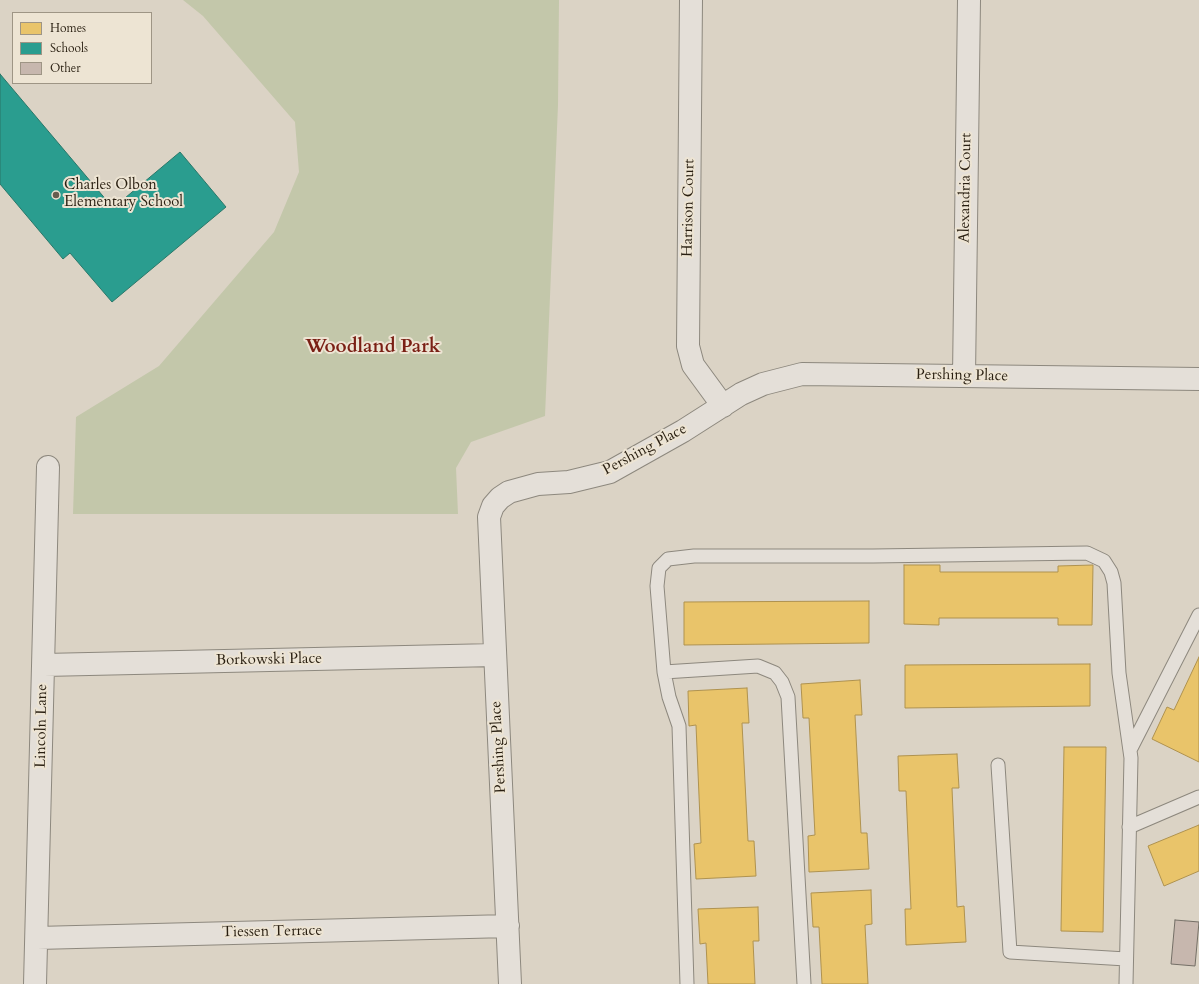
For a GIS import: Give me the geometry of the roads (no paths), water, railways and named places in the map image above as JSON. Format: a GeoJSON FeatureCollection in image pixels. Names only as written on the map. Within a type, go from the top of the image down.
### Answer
{"type":"FeatureCollection","features":[{"type":"Feature","properties":{"kind":"street","name":"Harrison Court"},"geometry":{"type":"LineString","coordinates":[[691,0],[688,346],[693,365],[723,406]]}},
{"type":"Feature","properties":{"kind":"street","name":"Alexandria Court"},"geometry":{"type":"LineString","coordinates":[[964,376],[969,0]]}},
{"type":"Feature","properties":{"kind":"street","name":"Pershing Place"},"geometry":{"type":"LineString","coordinates":[[510,984],[489,517],[493,506],[500,498],[509,492],[538,484],[569,482],[610,472],[683,431],[741,394],[763,384],[802,374],[1199,379]]}},
{"type":"Feature","properties":{"kind":"street","name":"Lincoln Lane"},"geometry":{"type":"LineString","coordinates":[[35,984],[48,467]]}},
{"type":"Feature","properties":{"kind":"street","name":"Borkowski Place"},"geometry":{"type":"LineString","coordinates":[[44,665],[495,655]]}},
{"type":"Feature","properties":{"kind":"street","name":"Tiessen Terrace"},"geometry":{"type":"LineString","coordinates":[[37,938],[508,926]]}},
{"type":"Feature","properties":{"kind":"lane"},"geometry":{"type":"LineString","coordinates":[[687,984],[679,726],[669,697],[664,672],[657,586],[659,568],[668,559],[694,556],[873,556],[1087,553],[1104,561],[1111,572],[1114,583],[1119,673],[1130,750],[1130,827],[1126,984]]}},
{"type":"Feature","properties":{"kind":"lane"},"geometry":{"type":"LineString","coordinates":[[1130,750],[1199,615]]}},
{"type":"Feature","properties":{"kind":"lane"},"geometry":{"type":"LineString","coordinates":[[664,672],[758,666],[775,673],[782,682],[788,697],[804,984]]}},
{"type":"Feature","properties":{"kind":"lane"},"geometry":{"type":"LineString","coordinates":[[998,765],[1010,952],[1126,959]]}},
{"type":"Feature","properties":{"kind":"lane"},"geometry":{"type":"LineString","coordinates":[[1130,827],[1199,797]]}},
{"type":"Feature","properties":{"kind":"place","name":"Charles Olbon Elementary School"},"geometry":{"type":"Point","coordinates":[56,195]}},
{"type":"Feature","properties":{"kind":"district","name":"Woodland Park"},"geometry":{"type":"Point","coordinates":[373,348]}}]}
